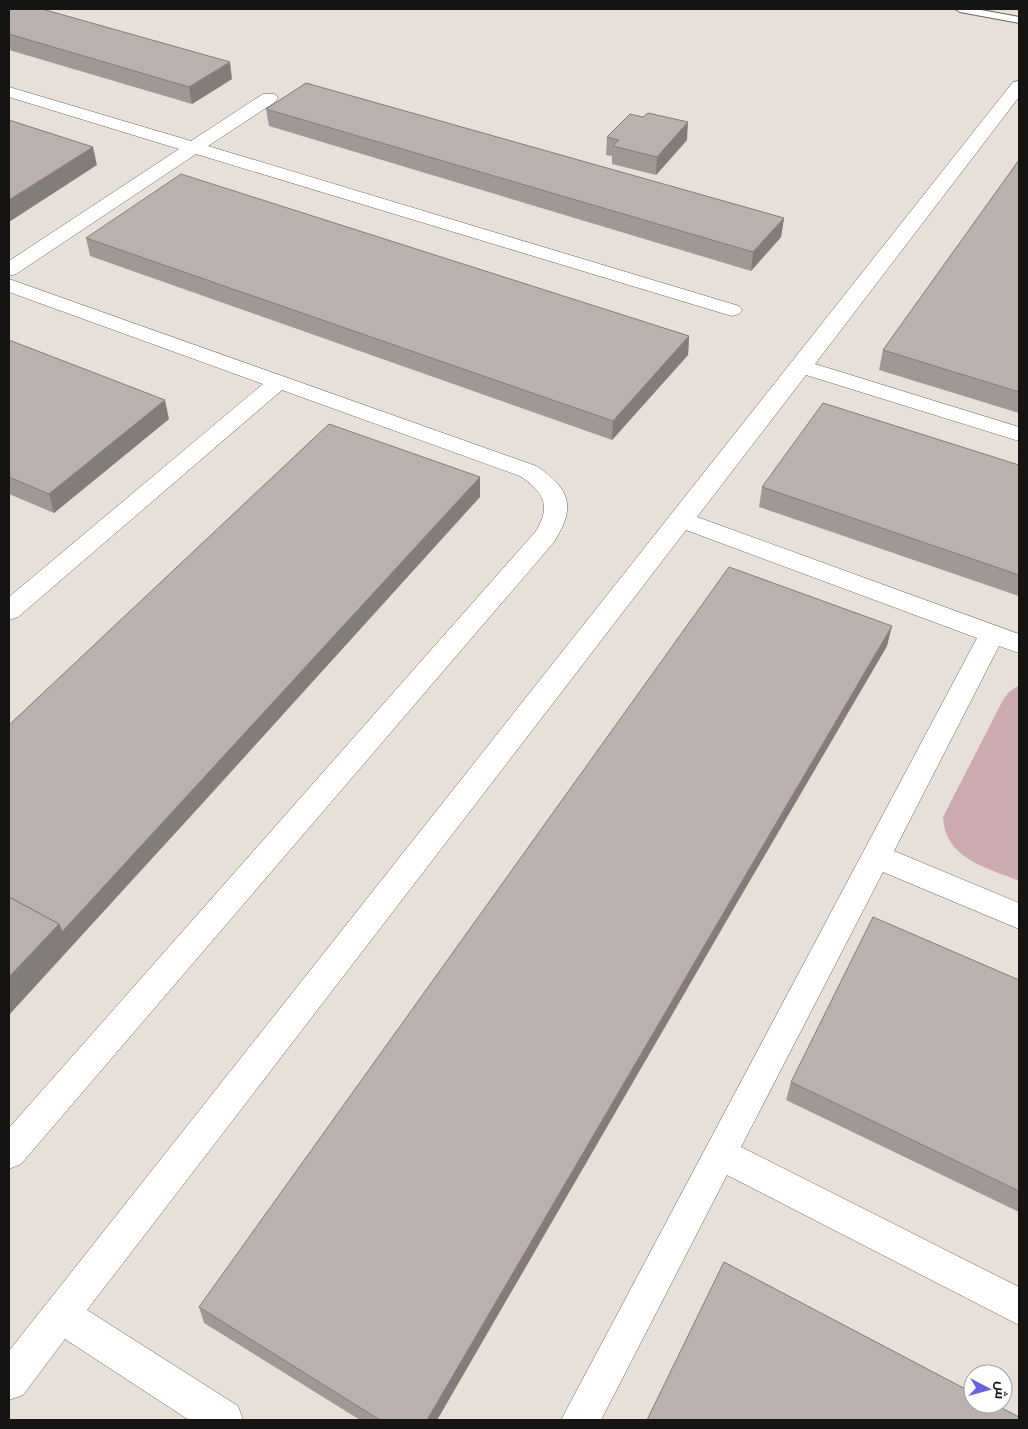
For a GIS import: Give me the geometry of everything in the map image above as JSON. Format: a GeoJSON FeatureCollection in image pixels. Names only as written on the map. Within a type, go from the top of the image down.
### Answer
{"type":"FeatureCollection","features":[{"type":"Feature","properties":{"kind":"street"},"geometry":{"type":"LineString","coordinates":[[9,1381],[1019,86]]}},
{"type":"Feature","properties":{"kind":"street"},"geometry":{"type":"LineString","coordinates":[[9,92],[732,310]]}},
{"type":"Feature","properties":{"kind":"street"},"geometry":{"type":"LineString","coordinates":[[9,270],[269,98]]}},
{"type":"Feature","properties":{"kind":"street"},"geometry":{"type":"LineString","coordinates":[[9,285],[528,471],[551,489],[556,501],[557,513],[553,525],[545,536],[9,1153]]}},
{"type":"Feature","properties":{"kind":"street"},"geometry":{"type":"LineString","coordinates":[[800,366],[1019,434]]}},
{"type":"Feature","properties":{"kind":"street"},"geometry":{"type":"LineString","coordinates":[[15,598],[278,382]]}},
{"type":"Feature","properties":{"kind":"street"},"geometry":{"type":"LineString","coordinates":[[580,1420],[875,856],[1006,639],[682,520]]}},
{"type":"Feature","properties":{"kind":"street"},"geometry":{"type":"LineString","coordinates":[[875,856],[1019,916]]}},
{"type":"Feature","properties":{"kind":"street"},"geometry":{"type":"LineString","coordinates":[[720,1154],[1019,1307]]}},
{"type":"Feature","properties":{"kind":"street"},"geometry":{"type":"LineString","coordinates":[[61,1315],[224,1420]]}},
{"type":"Feature","properties":{"kind":"lane"},"geometry":{"type":"LineString","coordinates":[[960,9],[1019,20]]}},
{"type":"Feature","properties":{"kind":"shaded area"},"geometry":{"type":"Polygon","coordinates":[[[1019,685],[1019,881],[981,866],[959,852],[951,843],[945,831],[943,817],[1003,700],[1009,692],[1019,685]]]}},
{"type":"Feature","properties":{"kind":"building"},"geometry":{"type":"Polygon","coordinates":[[[9,9],[42,9],[230,62],[189,87],[9,34],[9,9]]]}},
{"type":"Feature","properties":{"kind":"building"},"geometry":{"type":"Polygon","coordinates":[[[306,83],[784,218],[753,252],[266,109],[306,83]]]}},
{"type":"Feature","properties":{"kind":"building"},"geometry":{"type":"Polygon","coordinates":[[[648,113],[688,122],[657,157],[613,146],[619,140],[607,137],[630,114],[643,117],[648,113]]]}},
{"type":"Feature","properties":{"kind":"building"},"geometry":{"type":"Polygon","coordinates":[[[9,120],[93,147],[9,200],[9,120]]]}},
{"type":"Feature","properties":{"kind":"building"},"geometry":{"type":"Polygon","coordinates":[[[1019,160],[1019,392],[883,350],[1019,160]]]}},
{"type":"Feature","properties":{"kind":"building"},"geometry":{"type":"Polygon","coordinates":[[[181,174],[689,336],[613,421],[86,238],[181,174]]]}},
{"type":"Feature","properties":{"kind":"building"},"geometry":{"type":"Polygon","coordinates":[[[9,340],[165,400],[49,494],[9,477],[9,340]]]}},
{"type":"Feature","properties":{"kind":"building"},"geometry":{"type":"Polygon","coordinates":[[[823,403],[1019,465],[1019,575],[762,487],[823,403]]]}},
{"type":"Feature","properties":{"kind":"building"},"geometry":{"type":"Polygon","coordinates":[[[329,424],[480,477],[62,932],[59,924],[9,897],[9,725],[329,424]]]}},
{"type":"Feature","properties":{"kind":"building"},"geometry":{"type":"Polygon","coordinates":[[[729,567],[892,626],[427,1420],[380,1420],[199,1307],[729,567]]]}},
{"type":"Feature","properties":{"kind":"building"},"geometry":{"type":"Polygon","coordinates":[[[9,897],[59,924],[9,977],[9,897]]]}},
{"type":"Feature","properties":{"kind":"building"},"geometry":{"type":"Polygon","coordinates":[[[873,917],[1019,980],[1019,1191],[791,1082],[873,917]]]}},
{"type":"Feature","properties":{"kind":"building"},"geometry":{"type":"Polygon","coordinates":[[[724,1262],[963,1388],[963,1414],[1013,1414],[1019,1417],[1019,1420],[647,1420],[724,1262]]]}}]}
